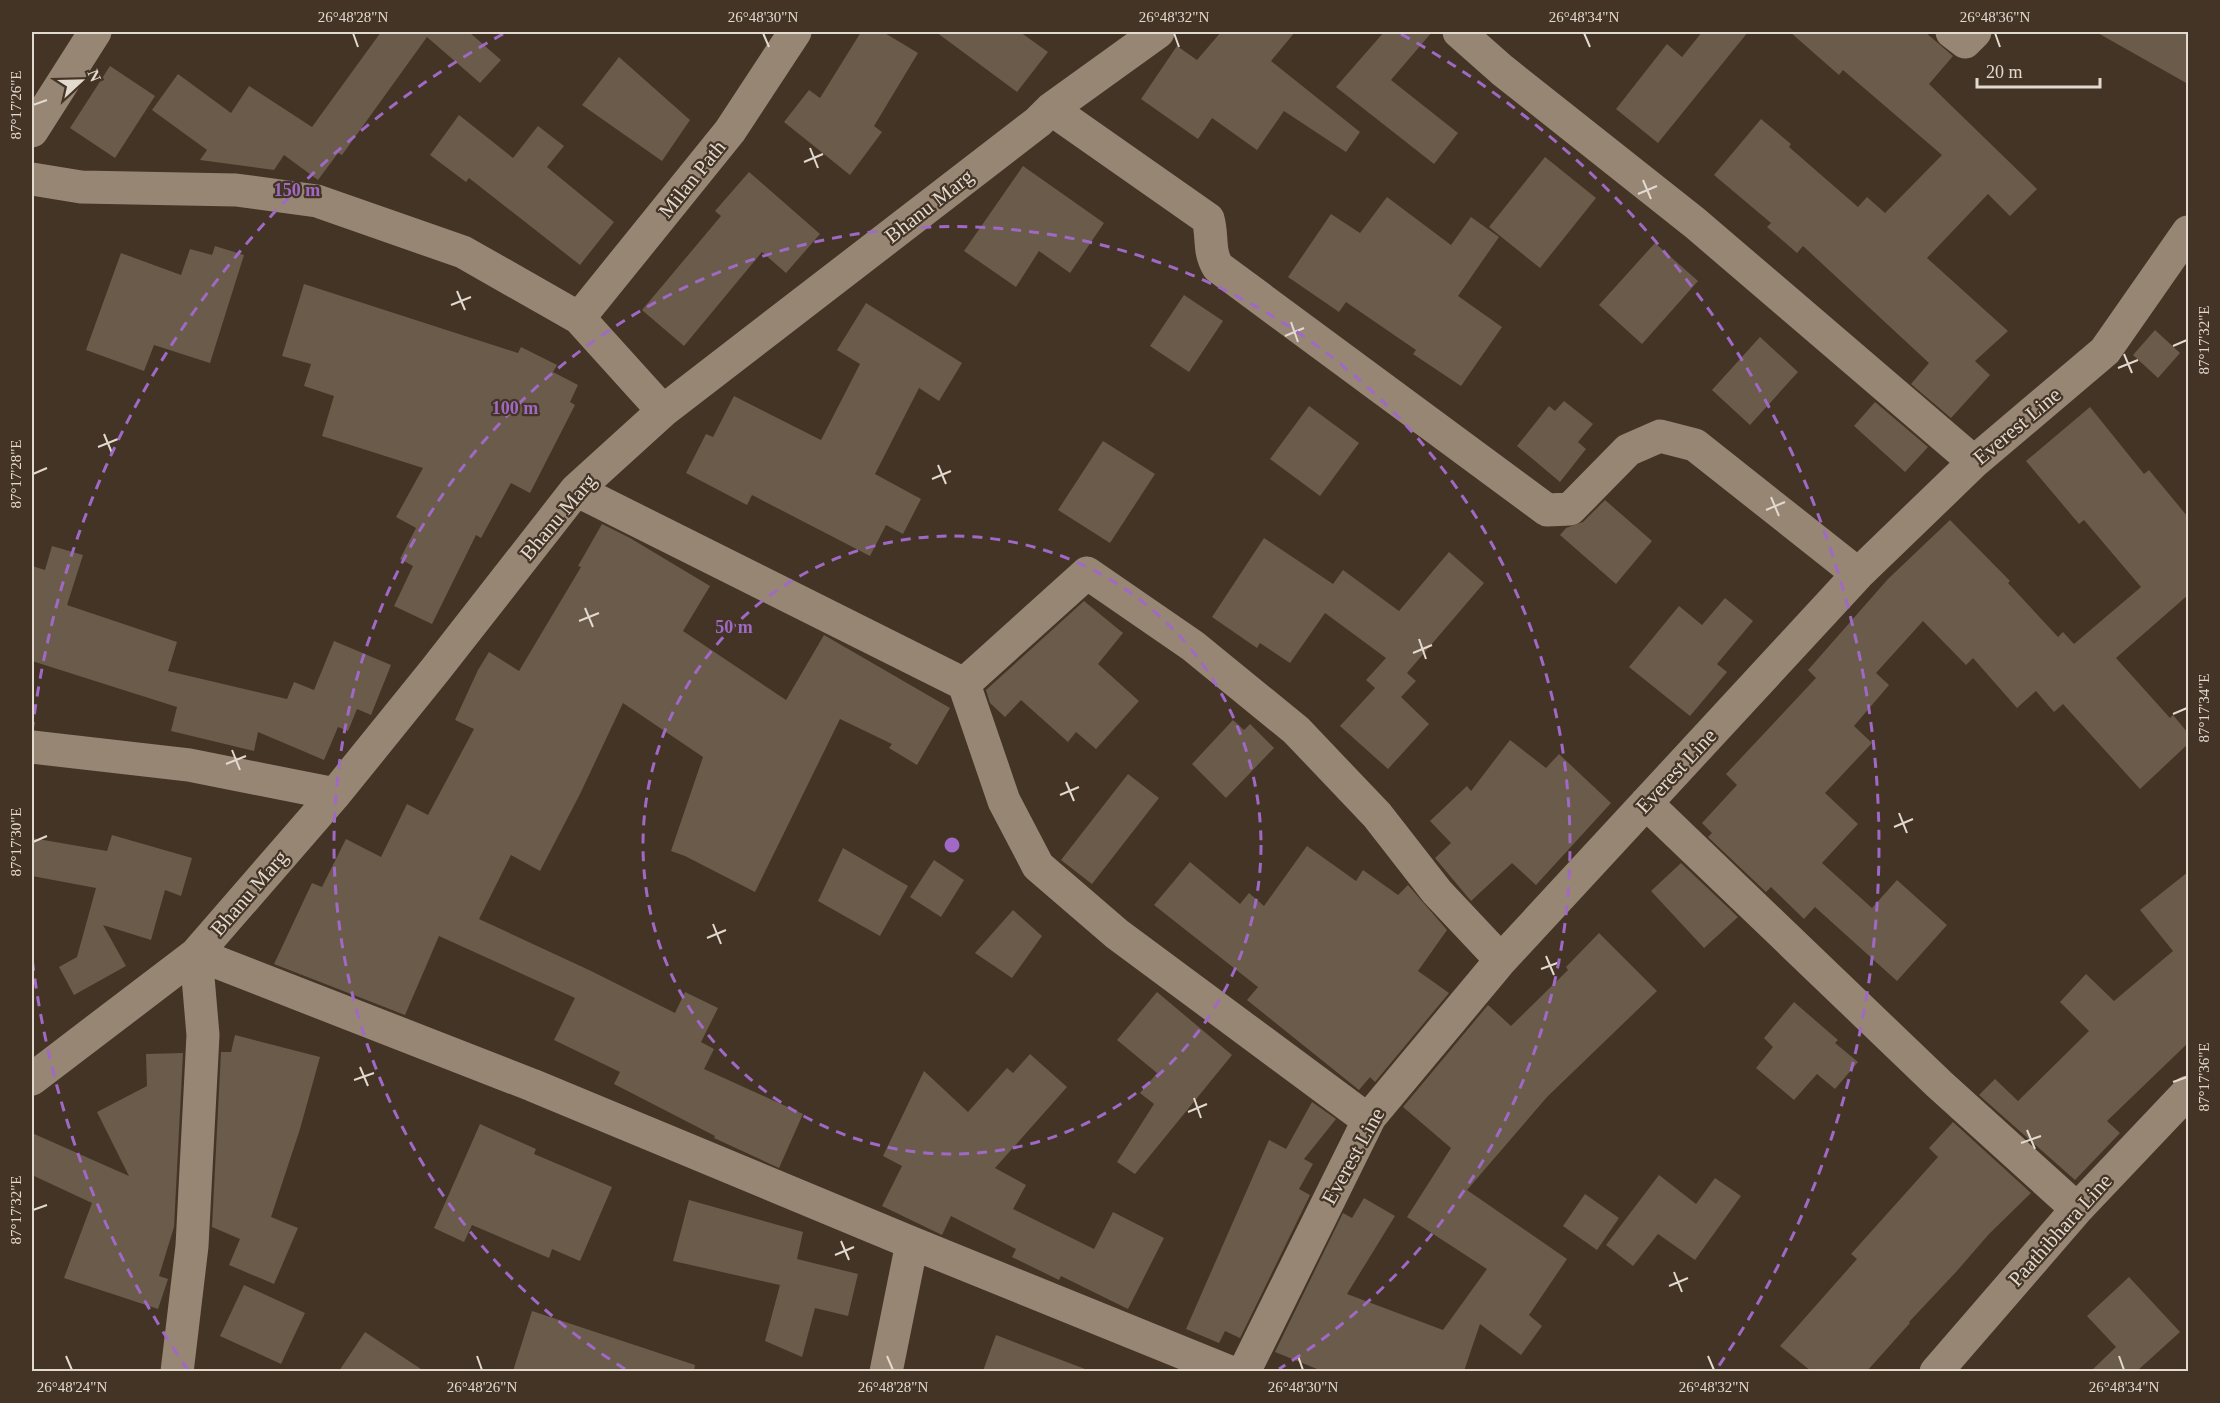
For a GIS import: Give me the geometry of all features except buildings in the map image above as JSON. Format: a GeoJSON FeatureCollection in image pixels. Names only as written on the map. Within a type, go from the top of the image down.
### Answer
{"type":"FeatureCollection","features":[{"type":"Feature","properties":{"kind":"street"},"geometry":{"type":"LineString","coordinates":[[32,131],[95,32]]}},
{"type":"Feature","properties":{"kind":"street","name":"Milan Path"},"geometry":{"type":"LineString","coordinates":[[579,318],[730,131],[795,32]]}},
{"type":"Feature","properties":{"kind":"street","name":"Bhanu Marg"},"geometry":{"type":"LineString","coordinates":[[32,1080],[196,954],[335,794],[576,490],[663,411],[1029,129],[1051,109],[1158,32]]}},
{"type":"Feature","properties":{"kind":"street"},"geometry":{"type":"LineString","coordinates":[[1459,32],[1502,70],[1695,223],[1974,462]]}},
{"type":"Feature","properties":{"kind":"street"},"geometry":{"type":"LineString","coordinates":[[1952,32],[1965,42],[1975,32]]}},
{"type":"Feature","properties":{"kind":"street"},"geometry":{"type":"LineString","coordinates":[[1051,109],[1208,219],[1212,231],[1210,243],[1212,256],[1218,267],[1547,510],[1570,509],[1628,450],[1660,436],[1695,445],[1858,574]]}},
{"type":"Feature","properties":{"kind":"street"},"geometry":{"type":"LineString","coordinates":[[32,179],[81,188],[236,190],[317,201],[464,252],[579,318],[663,411]]}},
{"type":"Feature","properties":{"kind":"street","name":"Everest Line"},"geometry":{"type":"LineString","coordinates":[[1244,1371],[1368,1120],[1501,960],[1858,574],[1974,462],[2105,351],[2188,232]]}},
{"type":"Feature","properties":{"kind":"street"},"geometry":{"type":"LineString","coordinates":[[576,490],[964,684],[1004,801],[1038,866],[1118,934],[1368,1120]]}},
{"type":"Feature","properties":{"kind":"street"},"geometry":{"type":"LineString","coordinates":[[964,684],[1087,573],[1193,646],[1296,730],[1377,815],[1437,892],[1501,960]]}},
{"type":"Feature","properties":{"kind":"street"},"geometry":{"type":"LineString","coordinates":[[32,747],[189,765],[335,794]]}},
{"type":"Feature","properties":{"kind":"street"},"geometry":{"type":"LineString","coordinates":[[1646,803],[1939,1084],[2077,1209]]}},
{"type":"Feature","properties":{"kind":"street"},"geometry":{"type":"LineString","coordinates":[[177,1371],[192,1246],[203,1035],[196,954],[532,1085],[912,1243],[1230,1371]]}},
{"type":"Feature","properties":{"kind":"street","name":"Paathibhara Line"},"geometry":{"type":"LineString","coordinates":[[1936,1371],[2077,1209],[2188,1092]]}},
{"type":"Feature","properties":{"kind":"street"},"geometry":{"type":"LineString","coordinates":[[886,1371],[912,1243]]}}]}
